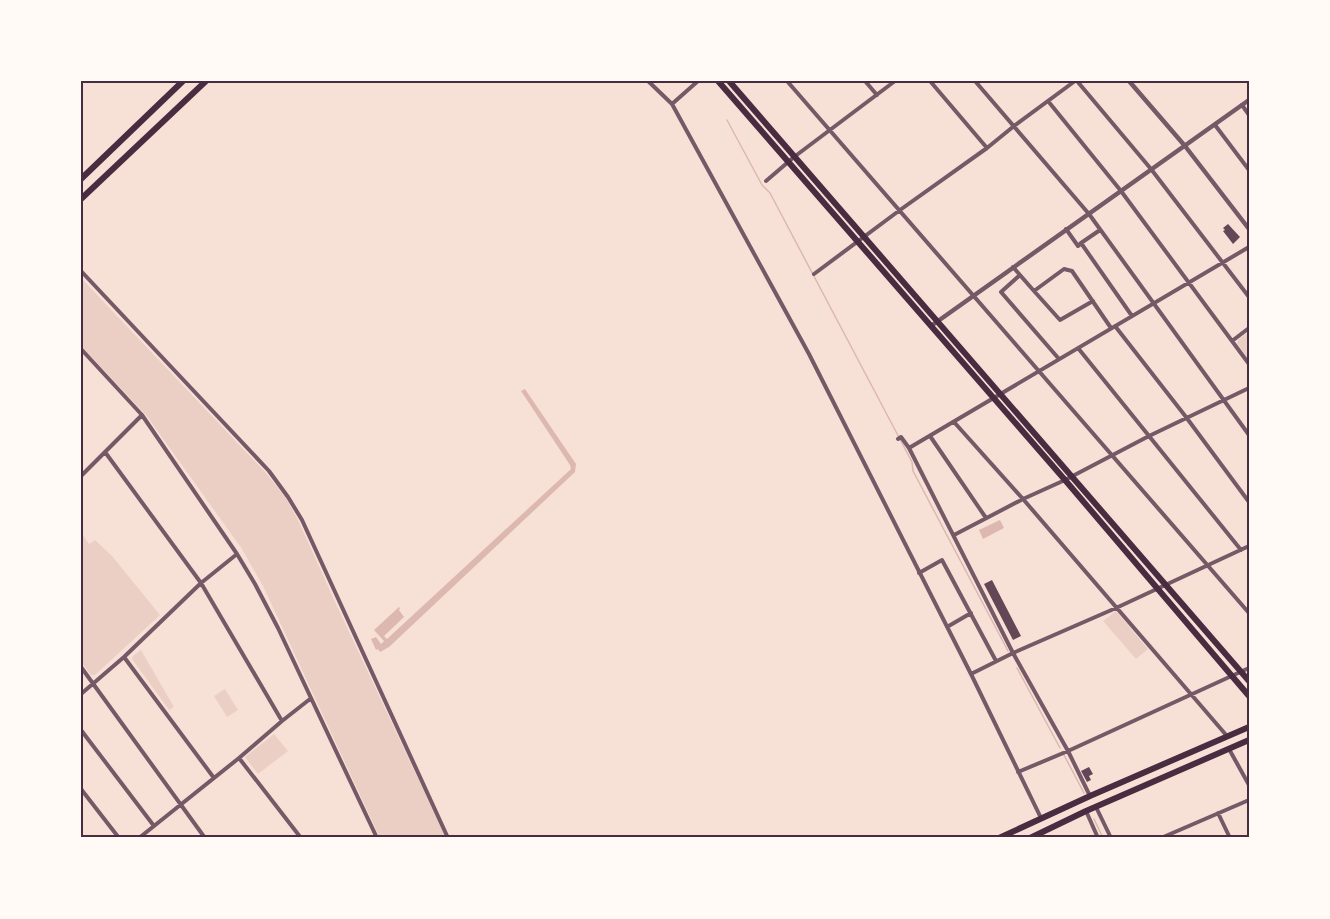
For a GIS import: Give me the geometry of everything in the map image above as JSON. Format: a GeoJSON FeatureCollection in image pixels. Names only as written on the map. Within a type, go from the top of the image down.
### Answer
{"type":"FeatureCollection","features":[{"type":"Feature","properties":{"kind":"main road"},"geometry":{"type":"LineString","coordinates":[[81,179],[183,81]]}},
{"type":"Feature","properties":{"kind":"main road"},"geometry":{"type":"LineString","coordinates":[[81,199],[206,81]]}},
{"type":"Feature","properties":{"kind":"main road"},"geometry":{"type":"LineString","coordinates":[[718,81],[860,239],[931,326],[1249,696]]}},
{"type":"Feature","properties":{"kind":"main road"},"geometry":{"type":"LineString","coordinates":[[729,81],[791,160]]}},
{"type":"Feature","properties":{"kind":"main road"},"geometry":{"type":"LineString","coordinates":[[860,239],[1001,393],[1249,681]]}},
{"type":"Feature","properties":{"kind":"main road"},"geometry":{"type":"LineString","coordinates":[[999,838],[1249,727]]}},
{"type":"Feature","properties":{"kind":"main road"},"geometry":{"type":"LineString","coordinates":[[1030,838],[1249,740]]}},
{"type":"Feature","properties":{"kind":"street"},"geometry":{"type":"LineString","coordinates":[[648,81],[672,105],[809,354],[1041,818]]}},
{"type":"Feature","properties":{"kind":"street"},"geometry":{"type":"LineString","coordinates":[[672,105],[698,81]]}},
{"type":"Feature","properties":{"kind":"street"},"geometry":{"type":"LineString","coordinates":[[787,81],[1249,614]]}},
{"type":"Feature","properties":{"kind":"street"},"geometry":{"type":"LineString","coordinates":[[865,81],[877,95]]}},
{"type":"Feature","properties":{"kind":"street"},"geometry":{"type":"LineString","coordinates":[[766,181],[895,81]]}},
{"type":"Feature","properties":{"kind":"street"},"geometry":{"type":"LineString","coordinates":[[930,81],[987,148]]}},
{"type":"Feature","properties":{"kind":"street"},"geometry":{"type":"LineString","coordinates":[[975,81],[1089,214],[1249,435]]}},
{"type":"Feature","properties":{"kind":"street"},"geometry":{"type":"LineString","coordinates":[[814,274],[1076,81],[1151,169],[1249,297]]}},
{"type":"Feature","properties":{"kind":"street"},"geometry":{"type":"LineString","coordinates":[[1129,81],[1185,146],[1249,229]]}},
{"type":"Feature","properties":{"kind":"street"},"geometry":{"type":"LineString","coordinates":[[931,326],[1249,100]]}},
{"type":"Feature","properties":{"kind":"street"},"geometry":{"type":"LineString","coordinates":[[1048,101],[1121,191],[1249,364]]}},
{"type":"Feature","properties":{"kind":"street"},"geometry":{"type":"LineString","coordinates":[[1242,105],[1249,115]]}},
{"type":"Feature","properties":{"kind":"street"},"geometry":{"type":"LineString","coordinates":[[1215,125],[1249,170]]}},
{"type":"Feature","properties":{"kind":"street"},"geometry":{"type":"LineString","coordinates":[[1066,229],[1078,246],[1100,230]]}},
{"type":"Feature","properties":{"kind":"street"},"geometry":{"type":"LineString","coordinates":[[1081,243],[1132,316]]}},
{"type":"Feature","properties":{"kind":"street"},"geometry":{"type":"LineString","coordinates":[[909,448],[1249,247]]}},
{"type":"Feature","properties":{"kind":"street"},"geometry":{"type":"LineString","coordinates":[[1013,267],[1060,320],[1093,301]]}},
{"type":"Feature","properties":{"kind":"street"},"geometry":{"type":"LineString","coordinates":[[1034,291],[1064,269],[1072,271],[1249,502]]}},
{"type":"Feature","properties":{"kind":"street"},"geometry":{"type":"LineString","coordinates":[[81,271],[261,462],[288,497],[302,520],[448,838]]}},
{"type":"Feature","properties":{"kind":"street"},"geometry":{"type":"LineString","coordinates":[[1020,275],[1001,292],[1059,359]]}},
{"type":"Feature","properties":{"kind":"street"},"geometry":{"type":"LineString","coordinates":[[1232,341],[1249,328]]}},
{"type":"Feature","properties":{"kind":"street"},"geometry":{"type":"LineString","coordinates":[[1078,348],[1241,550]]}},
{"type":"Feature","properties":{"kind":"street"},"geometry":{"type":"LineString","coordinates":[[81,349],[142,415],[237,554],[278,628],[377,838]]}},
{"type":"Feature","properties":{"kind":"street"},"geometry":{"type":"LineString","coordinates":[[954,535],[1249,387]]}},
{"type":"Feature","properties":{"kind":"street"},"geometry":{"type":"LineString","coordinates":[[81,476],[142,415]]}},
{"type":"Feature","properties":{"kind":"street"},"geometry":{"type":"LineString","coordinates":[[954,422],[1228,736]]}},
{"type":"Feature","properties":{"kind":"street"},"geometry":{"type":"LineString","coordinates":[[930,436],[986,518]]}},
{"type":"Feature","properties":{"kind":"street"},"geometry":{"type":"LineString","coordinates":[[899,438],[902,437],[909,448],[1013,652],[1068,751],[1090,796]]}},
{"type":"Feature","properties":{"kind":"street"},"geometry":{"type":"LineString","coordinates":[[105,452],[201,583],[282,721]]}},
{"type":"Feature","properties":{"kind":"street"},"geometry":{"type":"LineString","coordinates":[[971,674],[1013,652],[1116,608],[1249,546]]}},
{"type":"Feature","properties":{"kind":"street"},"geometry":{"type":"LineString","coordinates":[[81,694],[124,657],[201,583],[237,554]]}},
{"type":"Feature","properties":{"kind":"street"},"geometry":{"type":"LineString","coordinates":[[919,573],[942,560],[996,661]]}},
{"type":"Feature","properties":{"kind":"street"},"geometry":{"type":"LineString","coordinates":[[947,627],[971,614]]}},
{"type":"Feature","properties":{"kind":"street"},"geometry":{"type":"LineString","coordinates":[[124,657],[214,778]]}},
{"type":"Feature","properties":{"kind":"street"},"geometry":{"type":"LineString","coordinates":[[81,667],[205,838]]}},
{"type":"Feature","properties":{"kind":"street"},"geometry":{"type":"LineString","coordinates":[[1018,772],[1249,668]]}},
{"type":"Feature","properties":{"kind":"street"},"geometry":{"type":"LineString","coordinates":[[139,838],[310,699]]}},
{"type":"Feature","properties":{"kind":"street"},"geometry":{"type":"LineString","coordinates":[[81,730],[154,826]]}},
{"type":"Feature","properties":{"kind":"street"},"geometry":{"type":"LineString","coordinates":[[1229,749],[1249,785]]}},
{"type":"Feature","properties":{"kind":"street"},"geometry":{"type":"LineString","coordinates":[[239,758],[300,838]]}},
{"type":"Feature","properties":{"kind":"street"},"geometry":{"type":"LineString","coordinates":[[81,789],[119,838]]}},
{"type":"Feature","properties":{"kind":"street"},"geometry":{"type":"LineString","coordinates":[[1161,838],[1249,800]]}},
{"type":"Feature","properties":{"kind":"street"},"geometry":{"type":"LineString","coordinates":[[1096,807],[1111,838]]}},
{"type":"Feature","properties":{"kind":"street"},"geometry":{"type":"LineString","coordinates":[[1086,812],[1098,838]]}},
{"type":"Feature","properties":{"kind":"street"},"geometry":{"type":"LineString","coordinates":[[1218,813],[1230,838]]}},
{"type":"Feature","properties":{"kind":"shaded area"},"geometry":{"type":"Polygon","coordinates":[[[81,278],[266,473],[286,498],[446,838],[380,838],[263,586],[242,549],[146,415],[81,346],[81,278]]]}},
{"type":"Feature","properties":{"kind":"shaded area"},"geometry":{"type":"Polygon","coordinates":[[[1249,331],[1249,360],[1237,343],[1249,331]]]}},
{"type":"Feature","properties":{"kind":"shaded area"},"geometry":{"type":"Polygon","coordinates":[[[525,389],[576,464],[575,472],[389,647],[380,652],[376,650],[371,639],[376,637],[381,644],[384,641],[374,630],[399,607],[404,617],[384,636],[387,639],[571,469],[521,391],[525,389]]]}},
{"type":"Feature","properties":{"kind":"shaded area"},"geometry":{"type":"Polygon","coordinates":[[[1000,520],[1004,528],[983,539],[979,530],[1000,520]]]}},
{"type":"Feature","properties":{"kind":"shaded area"},"geometry":{"type":"Polygon","coordinates":[[[81,532],[89,544],[95,540],[112,556],[160,615],[95,675],[91,675],[81,662],[81,532]]]}},
{"type":"Feature","properties":{"kind":"shaded area"},"geometry":{"type":"Polygon","coordinates":[[[1116,611],[1148,649],[1136,659],[1103,621],[1116,611]]]}},
{"type":"Feature","properties":{"kind":"shaded area"},"geometry":{"type":"Polygon","coordinates":[[[141,650],[174,707],[169,710],[132,659],[141,650]]]}},
{"type":"Feature","properties":{"kind":"shaded area"},"geometry":{"type":"Polygon","coordinates":[[[225,689],[238,710],[227,717],[214,696],[225,689]]]}},
{"type":"Feature","properties":{"kind":"shaded area"},"geometry":{"type":"Polygon","coordinates":[[[274,734],[288,751],[258,774],[245,757],[274,734]]]}},
{"type":"Feature","properties":{"kind":"building"},"geometry":{"type":"Polygon","coordinates":[[[1228,224],[1240,237],[1233,244],[1223,231],[1228,224]]]}},
{"type":"Feature","properties":{"kind":"building"},"geometry":{"type":"Polygon","coordinates":[[[992,580],[1021,636],[1013,640],[984,584],[992,580]]]}},
{"type":"Feature","properties":{"kind":"building"},"geometry":{"type":"Polygon","coordinates":[[[1089,767],[1093,774],[1089,776],[1091,780],[1087,782],[1081,771],[1089,767]]]}},
{"type":"Feature","properties":{"kind":"waterway"},"geometry":{"type":"LineString","coordinates":[[727,120],[762,185],[770,193],[912,462],[913,471],[1008,651]]}},
{"type":"Feature","properties":{"kind":"waterway"},"geometry":{"type":"LineString","coordinates":[[1017,668],[1060,748]]}},
{"type":"Feature","properties":{"kind":"waterway"},"geometry":{"type":"LineString","coordinates":[[1064,755],[1084,793]]}},
{"type":"Feature","properties":{"kind":"waterway"},"geometry":{"type":"LineString","coordinates":[[1094,819],[1103,838]]}}]}
